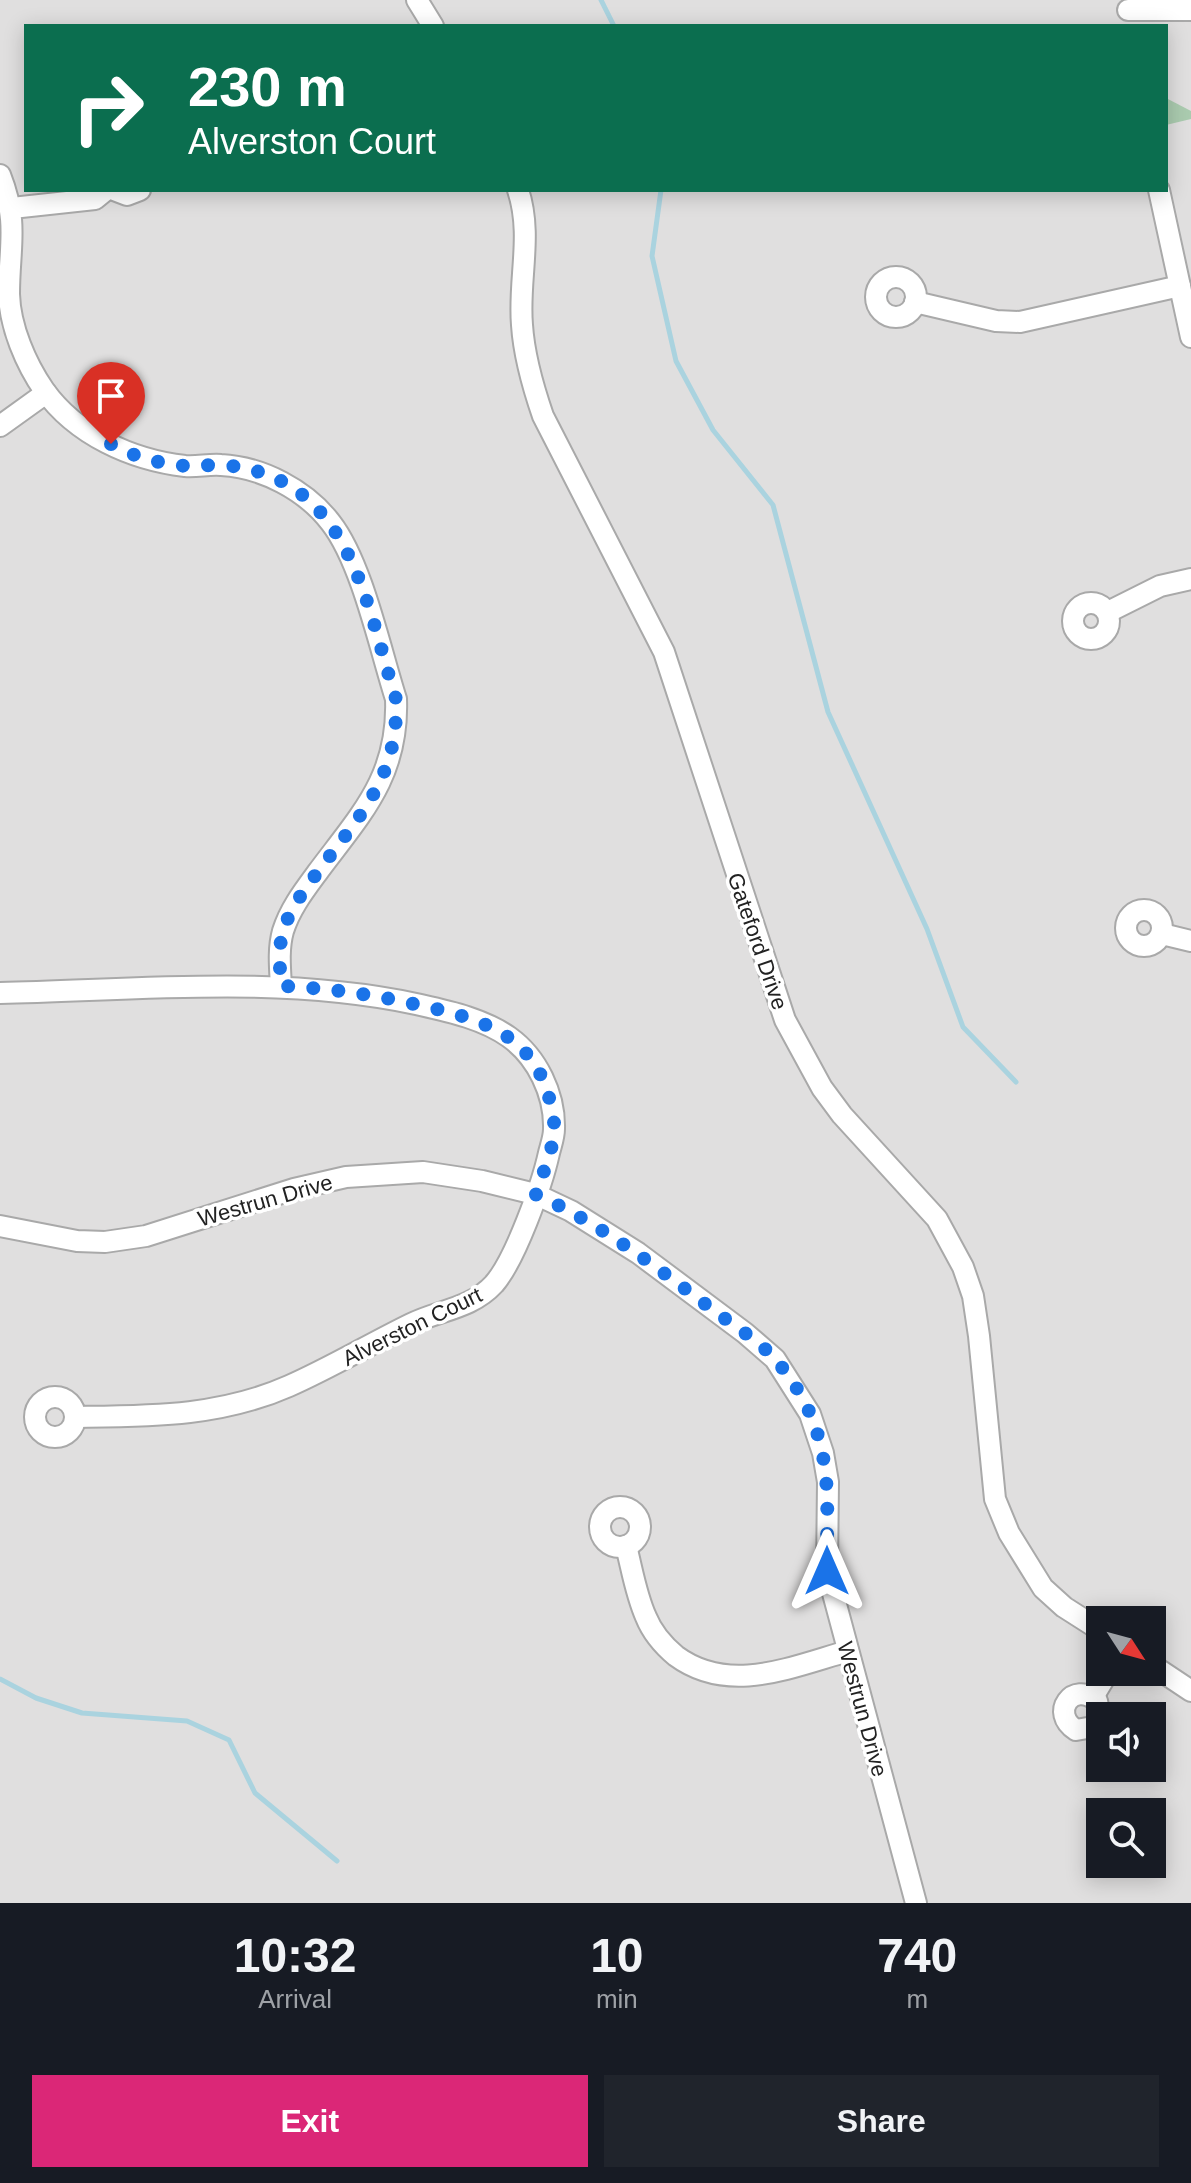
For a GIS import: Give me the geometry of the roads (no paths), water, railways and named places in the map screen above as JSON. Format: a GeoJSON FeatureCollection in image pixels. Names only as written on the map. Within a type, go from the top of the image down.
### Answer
{"type":"FeatureCollection","features":[{"type":"Feature","properties":{"kind":"street"},"geometry":{"type":"LineString","coordinates":[[417,0],[432,24]]}},
{"type":"Feature","properties":{"kind":"street"},"geometry":{"type":"LineString","coordinates":[[1128,12],[1191,10]]}},
{"type":"Feature","properties":{"kind":"street"},"geometry":{"type":"LineString","coordinates":[[0,175],[12,208],[14,232],[9,297],[14,323],[19,341],[46,393],[87,431],[131,455],[188,466],[223,465],[269,476],[293,489],[331,523],[353,562],[396,699],[397,719],[391,757],[377,790],[292,909],[279,948],[281,986]]}},
{"type":"Feature","properties":{"kind":"street"},"geometry":{"type":"LineString","coordinates":[[12,208],[95,199],[104,192]]}},
{"type":"Feature","properties":{"kind":"street","name":"Gateford Drive"},"geometry":{"type":"LineString","coordinates":[[518,192],[526,228],[522,324],[532,384],[543,416],[664,652],[785,1020],[822,1088],[842,1115],[919,1199],[951,1241],[973,1296],[986,1403],[990,1469],[995,1499],[1004,1522],[1043,1588],[1086,1621]]}},
{"type":"Feature","properties":{"kind":"street"},"geometry":{"type":"LineString","coordinates":[[1159,192],[1191,337]]}},
{"type":"Feature","properties":{"kind":"street"},"geometry":{"type":"LineString","coordinates":[[915,302],[996,321],[1020,322],[1180,286]]}},
{"type":"Feature","properties":{"kind":"street"},"geometry":{"type":"LineString","coordinates":[[0,426],[46,393]]}},
{"type":"Feature","properties":{"kind":"street"},"geometry":{"type":"LineString","coordinates":[[1108,612],[1160,586],[1191,579]]}},
{"type":"Feature","properties":{"kind":"street"},"geometry":{"type":"LineString","coordinates":[[1162,934],[1191,941]]}},
{"type":"Feature","properties":{"kind":"street","name":"Alverston Court"},"geometry":{"type":"LineString","coordinates":[[0,993],[281,986],[354,992],[471,1019],[509,1037],[529,1055],[542,1076],[550,1099],[554,1129],[547,1163],[509,1263],[492,1286],[476,1299],[452,1312],[417,1321],[287,1387],[225,1406],[165,1417],[75,1417]]}},
{"type":"Feature","properties":{"kind":"street","name":"Westrun Drive"},"geometry":{"type":"LineString","coordinates":[[0,1226],[77,1241],[105,1242],[146,1236],[294,1189],[346,1177],[385,1173],[439,1174],[535,1194],[571,1211],[638,1253],[775,1359],[810,1414],[823,1453],[828,1482],[827,1571],[916,1903]]}},
{"type":"Feature","properties":{"kind":"street"},"geometry":{"type":"LineString","coordinates":[[626,1546],[651,1627],[669,1650],[703,1671],[726,1677],[746,1676],[773,1672],[848,1651]]}},
{"type":"Feature","properties":{"kind":"street"},"geometry":{"type":"LineString","coordinates":[[1166,1674],[1191,1691]]}},
{"type":"Feature","properties":{"kind":"waterway"},"geometry":{"type":"LineString","coordinates":[[601,0],[613,24]]}},
{"type":"Feature","properties":{"kind":"waterway"},"geometry":{"type":"LineString","coordinates":[[661,192],[652,256],[676,361],[713,430],[773,505],[828,712],[927,929],[963,1027],[1016,1082]]}},
{"type":"Feature","properties":{"kind":"waterway"},"geometry":{"type":"LineString","coordinates":[[0,1679],[36,1698],[82,1713],[187,1721],[229,1740],[255,1793],[337,1861]]}}]}
